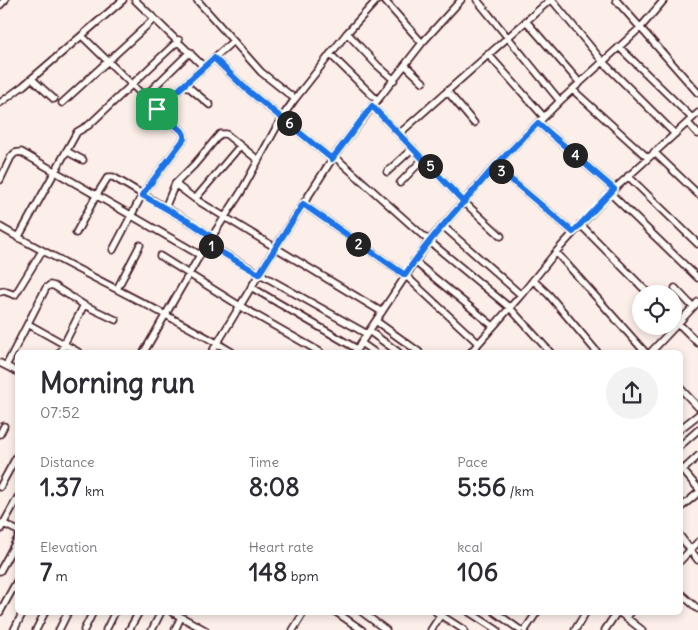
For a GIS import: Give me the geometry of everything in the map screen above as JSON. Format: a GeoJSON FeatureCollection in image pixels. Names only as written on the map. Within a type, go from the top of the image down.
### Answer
{"type":"FeatureCollection","features":[{"type":"Feature","properties":{"kind":"street"},"geometry":{"type":"LineString","coordinates":[[0,5],[4,0]]}},
{"type":"Feature","properties":{"kind":"street"},"geometry":{"type":"LineString","coordinates":[[0,103],[32,79],[123,0]]}},
{"type":"Feature","properties":{"kind":"street"},"geometry":{"type":"LineString","coordinates":[[135,0],[204,67]]}},
{"type":"Feature","properties":{"kind":"street"},"geometry":{"type":"LineString","coordinates":[[197,0],[261,72],[294,99]]}},
{"type":"Feature","properties":{"kind":"street"},"geometry":{"type":"LineString","coordinates":[[145,350],[200,255],[242,192],[282,117],[330,54],[376,0]]}},
{"type":"Feature","properties":{"kind":"street"},"geometry":{"type":"LineString","coordinates":[[384,0],[422,43]]}},
{"type":"Feature","properties":{"kind":"street"},"geometry":{"type":"LineString","coordinates":[[213,350],[275,248],[333,158],[422,43],[461,0]]}},
{"type":"Feature","properties":{"kind":"street"},"geometry":{"type":"LineString","coordinates":[[477,0],[560,101]]}},
{"type":"Feature","properties":{"kind":"street"},"geometry":{"type":"LineString","coordinates":[[400,133],[551,0],[603,62],[675,134]]}},
{"type":"Feature","properties":{"kind":"street"},"geometry":{"type":"LineString","coordinates":[[357,350],[428,241],[495,166],[560,101],[641,26],[664,0]]}},
{"type":"Feature","properties":{"kind":"street"},"geometry":{"type":"LineString","coordinates":[[618,1],[698,93]]}},
{"type":"Feature","properties":{"kind":"street"},"geometry":{"type":"LineString","coordinates":[[62,103],[154,19]]}},
{"type":"Feature","properties":{"kind":"street"},"geometry":{"type":"LineString","coordinates":[[526,21],[580,83]]}},
{"type":"Feature","properties":{"kind":"street"},"geometry":{"type":"LineString","coordinates":[[347,33],[376,65],[394,80]]}},
{"type":"Feature","properties":{"kind":"street"},"geometry":{"type":"LineString","coordinates":[[82,36],[184,135],[184,139],[142,195],[113,250]]}},
{"type":"Feature","properties":{"kind":"street"},"geometry":{"type":"LineString","coordinates":[[18,238],[77,132],[89,125],[178,40]]}},
{"type":"Feature","properties":{"kind":"street"},"geometry":{"type":"LineString","coordinates":[[157,109],[233,41]]}},
{"type":"Feature","properties":{"kind":"street"},"geometry":{"type":"LineString","coordinates":[[618,47],[690,121],[698,134]]}},
{"type":"Feature","properties":{"kind":"street"},"geometry":{"type":"LineString","coordinates":[[144,97],[190,52]]}},
{"type":"Feature","properties":{"kind":"street"},"geometry":{"type":"LineString","coordinates":[[330,54],[377,100]]}},
{"type":"Feature","properties":{"kind":"street"},"geometry":{"type":"LineString","coordinates":[[488,54],[544,117]]}},
{"type":"Feature","properties":{"kind":"street"},"geometry":{"type":"LineString","coordinates":[[214,58],[246,89],[333,158],[428,241],[510,308],[548,350]]}},
{"type":"Feature","properties":{"kind":"street"},"geometry":{"type":"LineString","coordinates":[[405,65],[423,82]]}},
{"type":"Feature","properties":{"kind":"street"},"geometry":{"type":"LineString","coordinates":[[32,79],[54,99]]}},
{"type":"Feature","properties":{"kind":"street"},"geometry":{"type":"LineString","coordinates":[[186,84],[210,105]]}},
{"type":"Feature","properties":{"kind":"street"},"geometry":{"type":"LineString","coordinates":[[573,90],[648,158]]}},
{"type":"Feature","properties":{"kind":"street"},"geometry":{"type":"LineString","coordinates":[[447,91],[474,123]]}},
{"type":"Feature","properties":{"kind":"street"},"geometry":{"type":"LineString","coordinates":[[372,106],[400,133],[464,202],[501,236]]}},
{"type":"Feature","properties":{"kind":"street"},"geometry":{"type":"LineString","coordinates":[[473,350],[580,224],[612,191],[698,113]]}},
{"type":"Feature","properties":{"kind":"street"},"geometry":{"type":"LineString","coordinates":[[538,123],[612,191],[698,278]]}},
{"type":"Feature","properties":{"kind":"street"},"geometry":{"type":"LineString","coordinates":[[165,208],[175,184],[220,134],[226,134],[258,160]]}},
{"type":"Feature","properties":{"kind":"street"},"geometry":{"type":"LineString","coordinates":[[195,199],[240,146]]}},
{"type":"Feature","properties":{"kind":"street"},"geometry":{"type":"LineString","coordinates":[[388,172],[413,148]]}},
{"type":"Feature","properties":{"kind":"street"},"geometry":{"type":"LineString","coordinates":[[66,151],[83,160]]}},
{"type":"Feature","properties":{"kind":"street"},"geometry":{"type":"LineString","coordinates":[[0,180],[11,157],[15,153],[21,152],[200,255]]}},
{"type":"Feature","properties":{"kind":"street"},"geometry":{"type":"LineString","coordinates":[[654,152],[698,194]]}},
{"type":"Feature","properties":{"kind":"street"},"geometry":{"type":"LineString","coordinates":[[400,183],[424,160]]}},
{"type":"Feature","properties":{"kind":"street"},"geometry":{"type":"LineString","coordinates":[[495,166],[573,232]]}},
{"type":"Feature","properties":{"kind":"street"},"geometry":{"type":"LineString","coordinates":[[628,176],[698,244]]}},
{"type":"Feature","properties":{"kind":"street"},"geometry":{"type":"LineString","coordinates":[[76,233],[108,177],[112,177],[212,237]]}},
{"type":"Feature","properties":{"kind":"street"},"geometry":{"type":"LineString","coordinates":[[175,184],[195,199],[382,312]]}},
{"type":"Feature","properties":{"kind":"street"},"geometry":{"type":"LineString","coordinates":[[303,204],[405,275],[478,343]]}},
{"type":"Feature","properties":{"kind":"street"},"geometry":{"type":"LineString","coordinates":[[580,224],[640,285]]}},
{"type":"Feature","properties":{"kind":"street"},"geometry":{"type":"LineString","coordinates":[[443,226],[521,296]]}},
{"type":"Feature","properties":{"kind":"street"},"geometry":{"type":"LineString","coordinates":[[0,227],[42,251],[166,314],[229,350]]}},
{"type":"Feature","properties":{"kind":"street"},"geometry":{"type":"LineString","coordinates":[[207,244],[368,332],[395,350]]}},
{"type":"Feature","properties":{"kind":"street"},"geometry":{"type":"LineString","coordinates":[[117,289],[140,245]]}},
{"type":"Feature","properties":{"kind":"street"},"geometry":{"type":"LineString","coordinates":[[0,292],[4,291],[15,295],[42,251]]}},
{"type":"Feature","properties":{"kind":"street"},"geometry":{"type":"LineString","coordinates":[[556,252],[643,350]]}},
{"type":"Feature","properties":{"kind":"street"},"geometry":{"type":"LineString","coordinates":[[160,256],[240,306],[317,350]]}},
{"type":"Feature","properties":{"kind":"street"},"geometry":{"type":"LineString","coordinates":[[414,261],[493,326]]}},
{"type":"Feature","properties":{"kind":"street"},"geometry":{"type":"LineString","coordinates":[[533,280],[595,350]]}},
{"type":"Feature","properties":{"kind":"street"},"geometry":{"type":"LineString","coordinates":[[6,366],[50,285],[84,305],[116,320]]}},
{"type":"Feature","properties":{"kind":"street"},"geometry":{"type":"LineString","coordinates":[[252,287],[354,350]]}},
{"type":"Feature","properties":{"kind":"street"},"geometry":{"type":"LineString","coordinates":[[682,294],[696,305],[682,316]]}},
{"type":"Feature","properties":{"kind":"street"},"geometry":{"type":"LineString","coordinates":[[61,350],[84,305]]}},
{"type":"Feature","properties":{"kind":"street"},"geometry":{"type":"LineString","coordinates":[[376,321],[416,350]]}},
{"type":"Feature","properties":{"kind":"street"},"geometry":{"type":"LineString","coordinates":[[28,324],[74,350]]}},
{"type":"Feature","properties":{"kind":"street"},"geometry":{"type":"LineString","coordinates":[[682,327],[698,343]]}},
{"type":"Feature","properties":{"kind":"street"},"geometry":{"type":"LineString","coordinates":[[653,350],[665,335]]}},
{"type":"Feature","properties":{"kind":"street"},"geometry":{"type":"LineString","coordinates":[[361,343],[371,350]]}},
{"type":"Feature","properties":{"kind":"street"},"geometry":{"type":"LineString","coordinates":[[0,363],[15,370]]}},
{"type":"Feature","properties":{"kind":"street"},"geometry":{"type":"LineString","coordinates":[[683,391],[698,407]]}},
{"type":"Feature","properties":{"kind":"street"},"geometry":{"type":"LineString","coordinates":[[683,427],[698,415]]}},
{"type":"Feature","properties":{"kind":"street"},"geometry":{"type":"LineString","coordinates":[[0,434],[4,426]]}},
{"type":"Feature","properties":{"kind":"street"},"geometry":{"type":"LineString","coordinates":[[683,443],[698,430]]}},
{"type":"Feature","properties":{"kind":"street"},"geometry":{"type":"LineString","coordinates":[[683,467],[698,456]]}},
{"type":"Feature","properties":{"kind":"street"},"geometry":{"type":"LineString","coordinates":[[0,487],[15,460]]}},
{"type":"Feature","properties":{"kind":"street"},"geometry":{"type":"LineString","coordinates":[[683,470],[698,488]]}},
{"type":"Feature","properties":{"kind":"street"},"geometry":{"type":"LineString","coordinates":[[683,502],[685,504],[698,493]]}},
{"type":"Feature","properties":{"kind":"street"},"geometry":{"type":"LineString","coordinates":[[0,530],[2,522],[15,502]]}},
{"type":"Feature","properties":{"kind":"street"},"geometry":{"type":"LineString","coordinates":[[2,522],[15,529]]}},
{"type":"Feature","properties":{"kind":"street"},"geometry":{"type":"LineString","coordinates":[[683,540],[698,560]]}},
{"type":"Feature","properties":{"kind":"street"},"geometry":{"type":"LineString","coordinates":[[683,558],[698,542]]}},
{"type":"Feature","properties":{"kind":"street"},"geometry":{"type":"LineString","coordinates":[[0,571],[15,544]]}},
{"type":"Feature","properties":{"kind":"street"},"geometry":{"type":"LineString","coordinates":[[0,612],[15,585]]}},
{"type":"Feature","properties":{"kind":"street"},"geometry":{"type":"LineString","coordinates":[[683,596],[698,609]]}},
{"type":"Feature","properties":{"kind":"street"},"geometry":{"type":"LineString","coordinates":[[17,629],[22,615]]}},
{"type":"Feature","properties":{"kind":"street"},"geometry":{"type":"LineString","coordinates":[[36,630],[44,615]]}},
{"type":"Feature","properties":{"kind":"street"},"geometry":{"type":"LineString","coordinates":[[59,630],[66,615]]}},
{"type":"Feature","properties":{"kind":"street"},"geometry":{"type":"LineString","coordinates":[[84,630],[92,615]]}},
{"type":"Feature","properties":{"kind":"street"},"geometry":{"type":"LineString","coordinates":[[106,630],[114,615]]}},
{"type":"Feature","properties":{"kind":"street"},"geometry":{"type":"LineString","coordinates":[[129,630],[137,615]]}},
{"type":"Feature","properties":{"kind":"street"},"geometry":{"type":"LineString","coordinates":[[152,630],[160,615]]}},
{"type":"Feature","properties":{"kind":"street"},"geometry":{"type":"LineString","coordinates":[[177,615],[201,629]]}},
{"type":"Feature","properties":{"kind":"street"},"geometry":{"type":"LineString","coordinates":[[293,630],[302,615]]}},
{"type":"Feature","properties":{"kind":"street"},"geometry":{"type":"LineString","coordinates":[[340,615],[362,630]]}},
{"type":"Feature","properties":{"kind":"street"},"geometry":{"type":"LineString","coordinates":[[366,615],[386,630]]}},
{"type":"Feature","properties":{"kind":"street"},"geometry":{"type":"LineString","coordinates":[[431,630],[439,615]]}},
{"type":"Feature","properties":{"kind":"street"},"geometry":{"type":"LineString","coordinates":[[442,615],[464,630]]}},
{"type":"Feature","properties":{"kind":"street"},"geometry":{"type":"LineString","coordinates":[[474,615],[497,630]]}},
{"type":"Feature","properties":{"kind":"street"},"geometry":{"type":"LineString","coordinates":[[499,615],[520,630]]}},
{"type":"Feature","properties":{"kind":"street"},"geometry":{"type":"LineString","coordinates":[[525,630],[535,615]]}},
{"type":"Feature","properties":{"kind":"street"},"geometry":{"type":"LineString","coordinates":[[575,630],[584,615]]}},
{"type":"Feature","properties":{"kind":"street"},"geometry":{"type":"LineString","coordinates":[[605,630],[616,615]]}},
{"type":"Feature","properties":{"kind":"street"},"geometry":{"type":"LineString","coordinates":[[622,615],[638,629]]}},
{"type":"Feature","properties":{"kind":"street"},"geometry":{"type":"LineString","coordinates":[[175,630],[182,618]]}},
{"type":"Feature","properties":{"kind":"route"},"geometry":{"type":"LineString","coordinates":[[157,109],[182,131],[184,139],[142,195],[193,224],[212,237],[207,244],[259,274],[303,204],[405,275],[428,241],[443,226],[464,202],[495,166],[573,232],[614,189],[538,123],[495,166],[464,202],[400,133],[372,106],[332,159],[246,89],[214,58],[157,109]]}}]}
